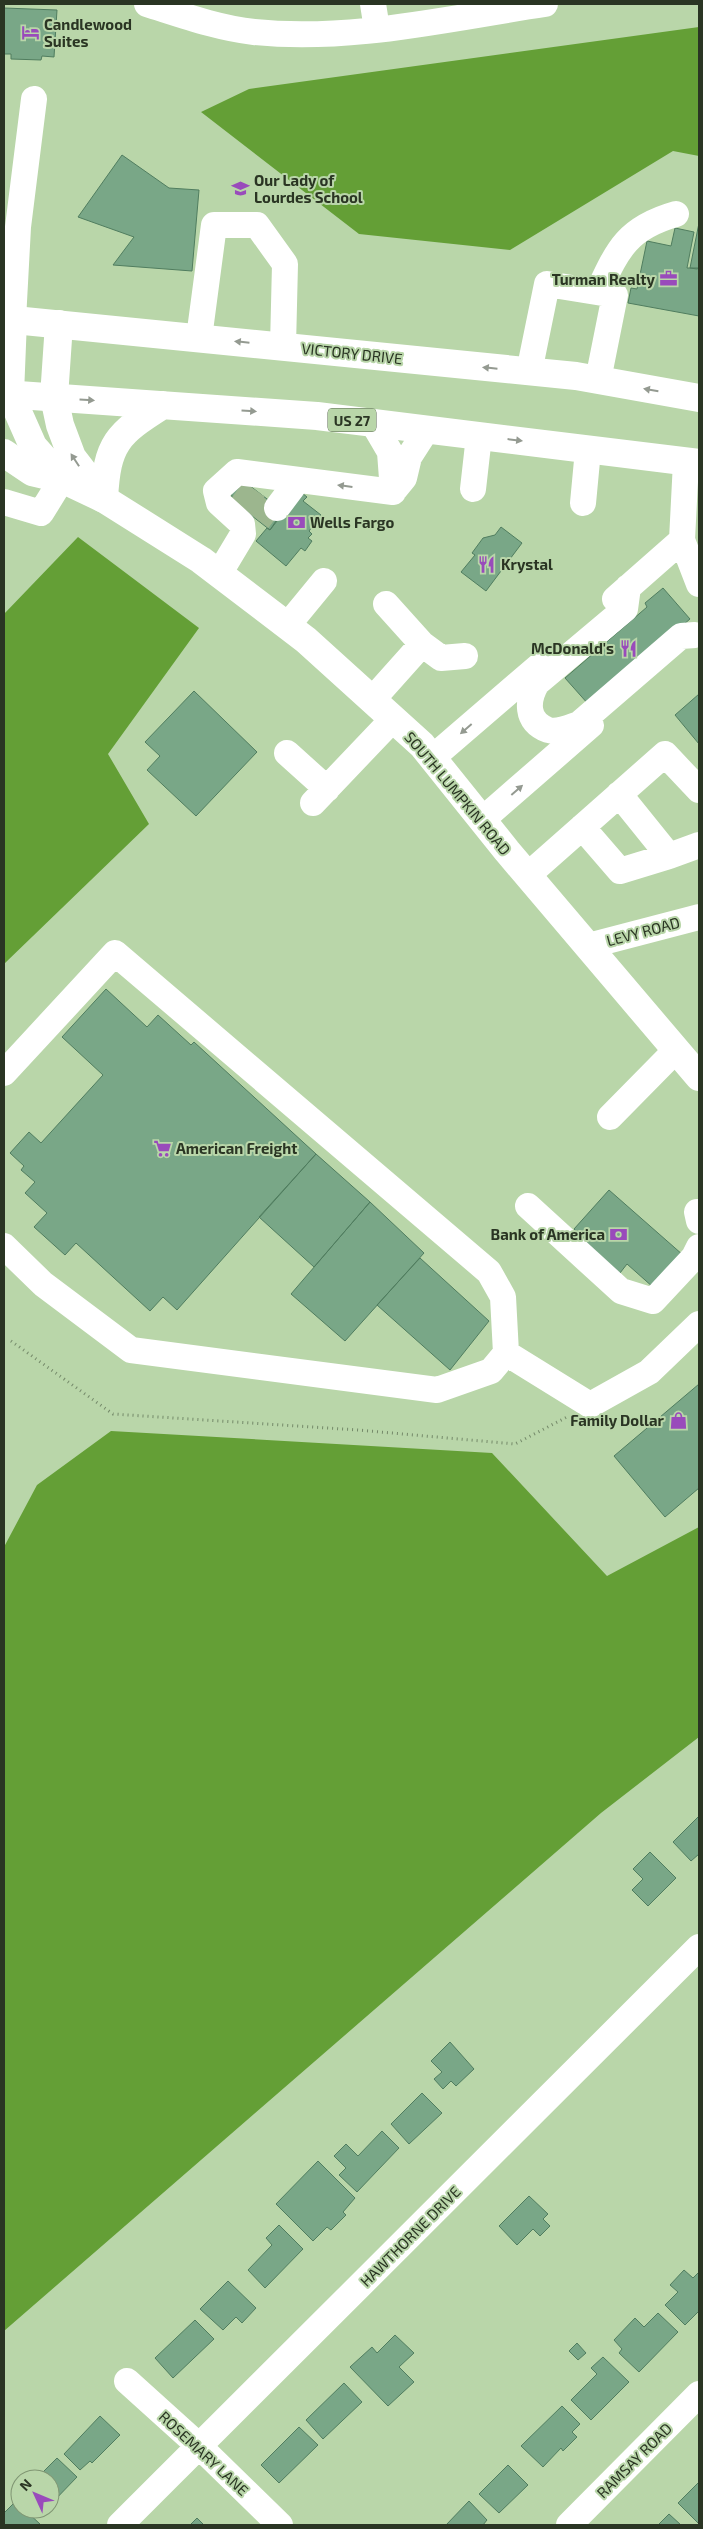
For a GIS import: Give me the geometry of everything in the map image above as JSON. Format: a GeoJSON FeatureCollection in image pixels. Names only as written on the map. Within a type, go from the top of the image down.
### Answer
{"type":"FeatureCollection","features":[{"type":"Feature","properties":{"kind":"main road","name":"VICTORY DRIVE"},"geometry":{"type":"LineString","coordinates":[[8,320],[529,372],[598,380],[699,398]]}},
{"type":"Feature","properties":{"kind":"main road","name":"SOUTH LUMPKIN ROAD"},"geometry":{"type":"LineString","coordinates":[[8,320],[7,394],[33,446],[62,480],[104,500],[219,574],[287,626],[422,745],[482,820],[699,1077]]}},
{"type":"Feature","properties":{"kind":"main road","name":"SOUTH LUMPKIN ROAD"},"geometry":{"type":"LineString","coordinates":[[60,324],[54,398],[72,457],[104,500]]}},
{"type":"Feature","properties":{"kind":"main road","name":"US 27"},"geometry":{"type":"LineString","coordinates":[[7,394],[317,416],[693,463]]}},
{"type":"Feature","properties":{"kind":"main road"},"geometry":{"type":"LineString","coordinates":[[104,500],[106,468],[115,445],[130,426],[163,405]]}},
{"type":"Feature","properties":{"kind":"main road"},"geometry":{"type":"LineString","coordinates":[[4,453],[32,472],[62,480]]}},
{"type":"Feature","properties":{"kind":"street"},"geometry":{"type":"LineString","coordinates":[[147,4],[194,19],[253,32],[336,35],[545,4]]}},
{"type":"Feature","properties":{"kind":"street"},"geometry":{"type":"LineString","coordinates":[[372,4],[377,29]]}},
{"type":"Feature","properties":{"kind":"street"},"geometry":{"type":"LineString","coordinates":[[8,320],[34,99]]}},
{"type":"Feature","properties":{"kind":"street"},"geometry":{"type":"LineString","coordinates":[[598,292],[613,260],[626,240],[658,219],[676,214]]}},
{"type":"Feature","properties":{"kind":"street"},"geometry":{"type":"LineString","coordinates":[[199,338],[214,225],[257,225],[285,264],[283,346]]}},
{"type":"Feature","properties":{"kind":"street"},"geometry":{"type":"LineString","coordinates":[[529,372],[547,284],[615,295],[598,380]]}},
{"type":"Feature","properties":{"kind":"street"},"geometry":{"type":"LineString","coordinates":[[373,423],[390,452],[393,492]]}},
{"type":"Feature","properties":{"kind":"street"},"geometry":{"type":"LineString","coordinates":[[219,574],[260,505],[393,492],[404,478],[409,457],[427,429]]}},
{"type":"Feature","properties":{"kind":"street"},"geometry":{"type":"LineString","coordinates":[[473,489],[479,436]]}},
{"type":"Feature","properties":{"kind":"street"},"geometry":{"type":"LineString","coordinates":[[583,503],[588,450]]}},
{"type":"Feature","properties":{"kind":"street"},"geometry":{"type":"LineString","coordinates":[[693,463],[682,540],[699,584]]}},
{"type":"Feature","properties":{"kind":"street"},"geometry":{"type":"LineString","coordinates":[[4,502],[41,513],[62,480]]}},
{"type":"Feature","properties":{"kind":"street"},"geometry":{"type":"LineString","coordinates":[[432,758],[682,540]]}},
{"type":"Feature","properties":{"kind":"street"},"geometry":{"type":"LineString","coordinates":[[287,626],[324,581]]}},
{"type":"Feature","properties":{"kind":"street"},"geometry":{"type":"LineString","coordinates":[[628,587],[625,609],[537,684],[530,696],[528,707],[535,720],[548,730],[561,730],[579,724],[682,636],[697,633]]}},
{"type":"Feature","properties":{"kind":"street"},"geometry":{"type":"LineString","coordinates":[[386,604],[422,644],[441,658],[466,656]]}},
{"type":"Feature","properties":{"kind":"street"},"geometry":{"type":"LineString","coordinates":[[482,820],[697,633]]}},
{"type":"Feature","properties":{"kind":"street"},"geometry":{"type":"LineString","coordinates":[[372,700],[422,644]]}},
{"type":"Feature","properties":{"kind":"street"},"geometry":{"type":"LineString","coordinates":[[500,700],[552,759]]}},
{"type":"Feature","properties":{"kind":"street"},"geometry":{"type":"LineString","coordinates":[[287,754],[320,796],[393,719]]}},
{"type":"Feature","properties":{"kind":"street"},"geometry":{"type":"LineString","coordinates":[[528,875],[665,754],[699,790]]}},
{"type":"Feature","properties":{"kind":"street"},"geometry":{"type":"LineString","coordinates":[[619,794],[669,856]]}},
{"type":"Feature","properties":{"kind":"street"},"geometry":{"type":"LineString","coordinates":[[582,827],[620,872],[699,845]]}},
{"type":"Feature","properties":{"kind":"street","name":"LEVY ROAD"},"geometry":{"type":"LineString","coordinates":[[588,946],[699,917]]}},
{"type":"Feature","properties":{"kind":"street"},"geometry":{"type":"LineString","coordinates":[[4,1073],[115,953],[489,1272],[502,1298],[506,1353],[491,1371],[438,1390],[131,1350],[43,1284],[4,1246]]}},
{"type":"Feature","properties":{"kind":"street"},"geometry":{"type":"LineString","coordinates":[[610,1117],[676,1050]]}},
{"type":"Feature","properties":{"kind":"street"},"geometry":{"type":"LineString","coordinates":[[528,1206],[621,1290],[653,1301],[694,1257],[699,1247]]}},
{"type":"Feature","properties":{"kind":"street"},"geometry":{"type":"LineString","coordinates":[[506,1353],[590,1405],[649,1372],[699,1324]]}},
{"type":"Feature","properties":{"kind":"street","name":"HAWTHORNE DRIVE"},"geometry":{"type":"LineString","coordinates":[[120,2525],[699,1947]]}},
{"type":"Feature","properties":{"kind":"street","name":"ROSEMARY LANE"},"geometry":{"type":"LineString","coordinates":[[127,2381],[199,2446],[280,2525]]}},
{"type":"Feature","properties":{"kind":"street","name":"RAMSAY ROAD"},"geometry":{"type":"LineString","coordinates":[[568,2525],[699,2394]]}},
{"type":"Feature","properties":{"kind":"path"},"geometry":{"type":"LineString","coordinates":[[11,1341],[113,1414],[348,1429],[515,1444],[590,1405]]}},
{"type":"Feature","properties":{"kind":"green space"},"geometry":{"type":"Polygon","coordinates":[[[699,27],[699,156],[673,151],[510,250],[359,234],[201,112],[249,89],[699,27]]]}},
{"type":"Feature","properties":{"kind":"green space"},"geometry":{"type":"Polygon","coordinates":[[[78,537],[199,628],[108,754],[149,824],[4,964],[4,614],[78,537]]]}},
{"type":"Feature","properties":{"kind":"green space"},"geometry":{"type":"Polygon","coordinates":[[[111,1431],[492,1453],[607,1576],[699,1527],[699,1737],[601,1813],[4,2331],[4,1547],[37,1485],[111,1431]]]}},
{"type":"Feature","properties":{"kind":"building","name":"Candlewood Suites"},"geometry":{"type":"Polygon","coordinates":[[[4,8],[57,10],[54,57],[42,56],[41,60],[11,59],[11,54],[4,54],[4,8]]]}},
{"type":"Feature","properties":{"kind":"building"},"geometry":{"type":"Polygon","coordinates":[[[122,155],[169,188],[199,190],[192,271],[113,265],[134,237],[78,217],[122,155]]]}},
{"type":"Feature","properties":{"kind":"building"},"geometry":{"type":"Polygon","coordinates":[[[699,223],[699,268],[697,269],[690,268],[699,223]]]}},
{"type":"Feature","properties":{"kind":"building","name":"Turman Realty"},"geometry":{"type":"Polygon","coordinates":[[[675,228],[694,232],[687,268],[699,268],[699,316],[628,303],[631,288],[637,289],[647,241],[671,246],[675,228]]]}},
{"type":"Feature","properties":{"kind":"building"},"geometry":{"type":"Polygon","coordinates":[[[241,479],[284,512],[270,530],[233,501],[231,492],[241,479]]]}},
{"type":"Feature","properties":{"kind":"building","name":"Wells Fargo"},"geometry":{"type":"Polygon","coordinates":[[[297,489],[307,497],[303,501],[321,515],[309,531],[312,534],[308,538],[312,541],[305,551],[301,548],[286,566],[256,541],[267,528],[270,530],[297,489]]]}},
{"type":"Feature","properties":{"kind":"building","name":"Krystal"},"geometry":{"type":"Polygon","coordinates":[[[501,527],[522,543],[486,591],[461,572],[475,555],[472,553],[483,538],[495,535],[501,527]]]}},
{"type":"Feature","properties":{"kind":"building","name":"McDonald's"},"geometry":{"type":"Polygon","coordinates":[[[663,588],[690,619],[589,705],[565,678],[647,607],[645,603],[663,588]]]}},
{"type":"Feature","properties":{"kind":"building"},"geometry":{"type":"Polygon","coordinates":[[[194,691],[257,752],[196,816],[147,770],[160,756],[145,742],[194,691]]]}},
{"type":"Feature","properties":{"kind":"building"},"geometry":{"type":"Polygon","coordinates":[[[699,694],[699,744],[675,715],[699,694]]]}},
{"type":"Feature","properties":{"kind":"building","name":"American Freight"},"geometry":{"type":"Polygon","coordinates":[[[106,989],[147,1027],[158,1015],[191,1045],[194,1042],[316,1154],[177,1310],[163,1297],[150,1311],[76,1243],[65,1255],[34,1227],[47,1213],[25,1193],[35,1182],[21,1170],[24,1166],[10,1153],[29,1132],[41,1143],[103,1075],[62,1037],[106,989]]]}},
{"type":"Feature","properties":{"kind":"building"},"geometry":{"type":"Polygon","coordinates":[[[316,1154],[370,1202],[314,1267],[259,1217],[316,1154]]]}},
{"type":"Feature","properties":{"kind":"building","name":"Bank of America"},"geometry":{"type":"Polygon","coordinates":[[[609,1190],[683,1255],[654,1288],[627,1264],[620,1273],[584,1241],[586,1240],[574,1229],[609,1190]]]}},
{"type":"Feature","properties":{"kind":"building"},"geometry":{"type":"Polygon","coordinates":[[[370,1202],[424,1253],[345,1341],[291,1294],[370,1202]]]}},
{"type":"Feature","properties":{"kind":"building"},"geometry":{"type":"Polygon","coordinates":[[[420,1258],[489,1321],[450,1370],[377,1305],[420,1258]]]}},
{"type":"Feature","properties":{"kind":"building","name":"Family Dollar"},"geometry":{"type":"Polygon","coordinates":[[[699,1384],[699,1488],[665,1517],[614,1456],[699,1384]]]}},
{"type":"Feature","properties":{"kind":"building"},"geometry":{"type":"Polygon","coordinates":[[[699,1816],[699,1854],[691,1861],[673,1842],[699,1816]]]}},
{"type":"Feature","properties":{"kind":"building"},"geometry":{"type":"Polygon","coordinates":[[[650,1852],[676,1878],[648,1906],[632,1890],[643,1879],[633,1869],[650,1852]]]}},
{"type":"Feature","properties":{"kind":"building"},"geometry":{"type":"Polygon","coordinates":[[[450,2042],[474,2069],[456,2086],[451,2081],[443,2089],[434,2079],[442,2072],[431,2061],[450,2042]]]}},
{"type":"Feature","properties":{"kind":"building"},"geometry":{"type":"Polygon","coordinates":[[[422,2093],[442,2113],[409,2144],[391,2124],[422,2093]]]}},
{"type":"Feature","properties":{"kind":"building"},"geometry":{"type":"Polygon","coordinates":[[[382,2131],[399,2148],[357,2192],[339,2175],[346,2168],[334,2156],[346,2144],[358,2156],[382,2131]]]}},
{"type":"Feature","properties":{"kind":"building"},"geometry":{"type":"Polygon","coordinates":[[[318,2161],[355,2198],[343,2212],[346,2215],[331,2230],[327,2227],[313,2241],[276,2204],[318,2161]]]}},
{"type":"Feature","properties":{"kind":"building"},"geometry":{"type":"Polygon","coordinates":[[[529,2196],[548,2214],[543,2219],[550,2226],[540,2236],[533,2229],[517,2245],[499,2226],[529,2196]]]}},
{"type":"Feature","properties":{"kind":"building"},"geometry":{"type":"Polygon","coordinates":[[[279,2225],[303,2249],[265,2288],[248,2270],[272,2245],[266,2238],[279,2225]]]}},
{"type":"Feature","properties":{"kind":"building"},"geometry":{"type":"Polygon","coordinates":[[[684,2270],[693,2278],[699,2272],[699,2311],[685,2325],[665,2305],[678,2292],[670,2285],[684,2270]]]}},
{"type":"Feature","properties":{"kind":"building"},"geometry":{"type":"Polygon","coordinates":[[[228,2281],[256,2308],[242,2323],[236,2317],[223,2330],[200,2309],[228,2281]]]}},
{"type":"Feature","properties":{"kind":"building"},"geometry":{"type":"Polygon","coordinates":[[[658,2313],[678,2332],[639,2372],[619,2353],[622,2349],[614,2340],[635,2318],[644,2327],[658,2313]]]}},
{"type":"Feature","properties":{"kind":"building"},"geometry":{"type":"Polygon","coordinates":[[[195,2320],[214,2339],[173,2378],[155,2358],[195,2320]]]}},
{"type":"Feature","properties":{"kind":"building"},"geometry":{"type":"Polygon","coordinates":[[[395,2335],[414,2353],[399,2367],[414,2382],[388,2406],[350,2367],[372,2347],[377,2353],[395,2335]]]}},
{"type":"Feature","properties":{"kind":"building"},"geometry":{"type":"Polygon","coordinates":[[[577,2343],[586,2353],[578,2360],[569,2351],[577,2343]]]}},
{"type":"Feature","properties":{"kind":"building"},"geometry":{"type":"Polygon","coordinates":[[[603,2357],[629,2382],[591,2420],[571,2400],[597,2374],[591,2368],[603,2357]]]}},
{"type":"Feature","properties":{"kind":"building"},"geometry":{"type":"Polygon","coordinates":[[[344,2383],[362,2402],[323,2439],[306,2420],[344,2383]]]}},
{"type":"Feature","properties":{"kind":"building"},"geometry":{"type":"Polygon","coordinates":[[[562,2406],[580,2424],[572,2432],[577,2437],[563,2451],[561,2448],[543,2467],[521,2446],[562,2406]]]}},
{"type":"Feature","properties":{"kind":"building"},"geometry":{"type":"Polygon","coordinates":[[[100,2416],[120,2435],[92,2463],[90,2461],[80,2470],[64,2454],[100,2416]]]}},
{"type":"Feature","properties":{"kind":"building"},"geometry":{"type":"Polygon","coordinates":[[[299,2427],[318,2445],[279,2483],[261,2465],[299,2427]]]}},
{"type":"Feature","properties":{"kind":"building"},"geometry":{"type":"Polygon","coordinates":[[[57,2458],[77,2477],[60,2495],[60,2469],[46,2469],[57,2458]]]}},
{"type":"Feature","properties":{"kind":"building"},"geometry":{"type":"Polygon","coordinates":[[[508,2465],[528,2485],[499,2513],[479,2494],[508,2465]]]}},
{"type":"Feature","properties":{"kind":"building"},"geometry":{"type":"Polygon","coordinates":[[[699,2482],[699,2522],[698,2523],[678,2503],[699,2482]]]}},
{"type":"Feature","properties":{"kind":"building"},"geometry":{"type":"Polygon","coordinates":[[[469,2501],[487,2520],[483,2525],[446,2525],[469,2501]]]}},
{"type":"Feature","properties":{"kind":"building"},"geometry":{"type":"Polygon","coordinates":[[[10,2507],[10,2519],[35,2519],[41,2525],[4,2525],[4,2513],[10,2507]]]}},
{"type":"Feature","properties":{"kind":"building"},"geometry":{"type":"Polygon","coordinates":[[[669,2514],[681,2525],[658,2525],[669,2514]]]}},
{"type":"Feature","properties":{"kind":"building"},"geometry":{"type":"Polygon","coordinates":[[[197,2518],[204,2525],[190,2525],[197,2518]]]}},
{"type":"Feature","properties":{"kind":"tunnel"},"geometry":{"type":"LineString","coordinates":[[241,507],[254,489]]}},
{"type":"Feature","properties":{"kind":"tunnel"},"geometry":{"type":"LineString","coordinates":[[258,520],[271,503]]}},
{"type":"Feature","properties":{"kind":"place","name":"Candlewood Suites"},"geometry":{"type":"Point","coordinates":[30,33]}},
{"type":"Feature","properties":{"kind":"place","name":"Our Lady of Lourdes School"},"geometry":{"type":"Point","coordinates":[240,189]}},
{"type":"Feature","properties":{"kind":"place","name":"Turman Realty"},"geometry":{"type":"Point","coordinates":[669,279]}},
{"type":"Feature","properties":{"kind":"place","name":"Wells Fargo"},"geometry":{"type":"Point","coordinates":[296,522]}},
{"type":"Feature","properties":{"kind":"place","name":"Krystal"},"geometry":{"type":"Point","coordinates":[487,564]}},
{"type":"Feature","properties":{"kind":"place","name":"McDonald's"},"geometry":{"type":"Point","coordinates":[628,648]}},
{"type":"Feature","properties":{"kind":"place","name":"American Freight"},"geometry":{"type":"Point","coordinates":[162,1148]}},
{"type":"Feature","properties":{"kind":"place","name":"Bank of America"},"geometry":{"type":"Point","coordinates":[619,1234]}},
{"type":"Feature","properties":{"kind":"place","name":"Family Dollar"},"geometry":{"type":"Point","coordinates":[678,1420]}}]}
